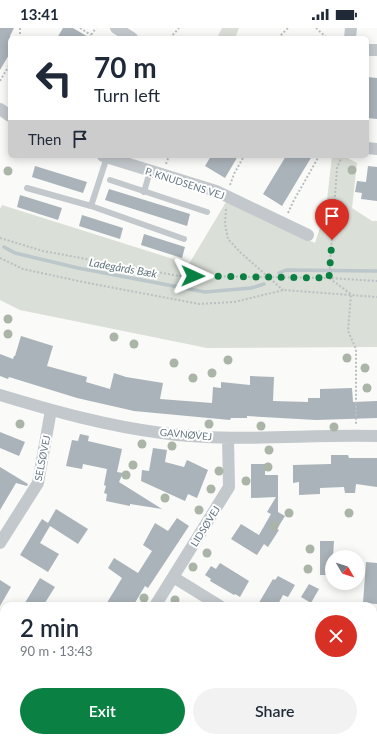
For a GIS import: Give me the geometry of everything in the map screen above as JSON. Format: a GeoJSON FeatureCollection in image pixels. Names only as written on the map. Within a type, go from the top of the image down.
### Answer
{"type":"FeatureCollection","features":[{"type":"Feature","properties":{"kind":"street"},"geometry":{"type":"LineString","coordinates":[[116,28],[129,36]]}},
{"type":"Feature","properties":{"kind":"street","name":"P. KNUDSENS VEJ"},"geometry":{"type":"LineString","coordinates":[[108,158],[150,171],[228,191],[308,235]]}},
{"type":"Feature","properties":{"kind":"street","name":"GAVNØVEJ"},"geometry":{"type":"LineString","coordinates":[[0,395],[51,410],[163,433],[228,438],[377,436]]}},
{"type":"Feature","properties":{"kind":"street","name":"SELSØVEJ"},"geometry":{"type":"LineString","coordinates":[[0,543],[38,483],[51,410]]}},
{"type":"Feature","properties":{"kind":"street","name":"LIDSØVEJ"},"geometry":{"type":"LineString","coordinates":[[158,602],[228,487],[230,481],[228,438]]}},
{"type":"Feature","properties":{"kind":"street"},"geometry":{"type":"LineString","coordinates":[[173,578],[213,602]]}},
{"type":"Feature","properties":{"kind":"lane"},"geometry":{"type":"LineString","coordinates":[[91,206],[105,158]]}},
{"type":"Feature","properties":{"kind":"lane"},"geometry":{"type":"LineString","coordinates":[[144,192],[150,171]]}},
{"type":"Feature","properties":{"kind":"lane"},"geometry":{"type":"LineString","coordinates":[[110,180],[207,212]]}},
{"type":"Feature","properties":{"kind":"lane"},"geometry":{"type":"LineString","coordinates":[[27,188],[91,206],[184,239]]}},
{"type":"Feature","properties":{"kind":"path"},"geometry":{"type":"LineString","coordinates":[[80,28],[91,34],[96,28]]}},
{"type":"Feature","properties":{"kind":"path"},"geometry":{"type":"LineString","coordinates":[[172,36],[179,28]]}},
{"type":"Feature","properties":{"kind":"path"},"geometry":{"type":"LineString","coordinates":[[280,36],[288,28]]}},
{"type":"Feature","properties":{"kind":"path"},"geometry":{"type":"LineString","coordinates":[[316,28],[325,36]]}},
{"type":"Feature","properties":{"kind":"path"},"geometry":{"type":"LineString","coordinates":[[0,81],[8,67]]}},
{"type":"Feature","properties":{"kind":"path"},"geometry":{"type":"LineString","coordinates":[[243,158],[234,174],[228,191],[225,224],[228,239],[268,278],[284,290]]}},
{"type":"Feature","properties":{"kind":"path"},"geometry":{"type":"LineString","coordinates":[[288,214],[317,158]]}},
{"type":"Feature","properties":{"kind":"path"},"geometry":{"type":"LineString","coordinates":[[329,278],[337,168],[341,158]]}},
{"type":"Feature","properties":{"kind":"path"},"geometry":{"type":"LineString","coordinates":[[0,239],[43,251],[178,276],[329,278],[377,281]]}},
{"type":"Feature","properties":{"kind":"path"},"geometry":{"type":"LineString","coordinates":[[0,258],[23,269],[75,281],[199,304],[234,302],[284,290],[377,297]]}},
{"type":"Feature","properties":{"kind":"path"},"geometry":{"type":"LineString","coordinates":[[329,278],[351,294]]}},
{"type":"Feature","properties":{"kind":"path"},"geometry":{"type":"LineString","coordinates":[[351,294],[348,330],[356,349],[356,436]]}},
{"type":"Feature","properties":{"kind":"shaded area"},"geometry":{"type":"Polygon","coordinates":[[[222,28],[239,28],[236,36],[218,36],[222,28]]]}},
{"type":"Feature","properties":{"kind":"shaded area"},"geometry":{"type":"Polygon","coordinates":[[[332,158],[348,158],[357,163],[352,208],[372,221],[377,221],[377,347],[207,348],[20,310],[0,300],[0,209],[2,205],[189,264],[226,202],[315,243],[326,209],[332,158]]]}},
{"type":"Feature","properties":{"kind":"building"},"geometry":{"type":"Polygon","coordinates":[[[0,28],[14,28],[10,36],[8,36],[8,56],[0,70],[0,28]]]}},
{"type":"Feature","properties":{"kind":"building"},"geometry":{"type":"Polygon","coordinates":[[[63,28],[73,28],[87,36],[58,36],[63,28]]]}},
{"type":"Feature","properties":{"kind":"building"},"geometry":{"type":"Polygon","coordinates":[[[369,77],[377,78],[377,119],[369,118],[369,77]]]}},
{"type":"Feature","properties":{"kind":"building"},"geometry":{"type":"Polygon","coordinates":[[[210,158],[237,158],[225,178],[205,166],[210,158]]]}},
{"type":"Feature","properties":{"kind":"building"},"geometry":{"type":"Polygon","coordinates":[[[285,158],[311,158],[282,206],[263,194],[285,158]]]}},
{"type":"Feature","properties":{"kind":"building"},"geometry":{"type":"Polygon","coordinates":[[[35,166],[87,182],[83,193],[32,177],[35,166]]]}},
{"type":"Feature","properties":{"kind":"building"},"geometry":{"type":"Polygon","coordinates":[[[368,166],[377,167],[377,201],[361,199],[362,193],[355,192],[357,181],[366,182],[368,166]]]}},
{"type":"Feature","properties":{"kind":"building"},"geometry":{"type":"Polygon","coordinates":[[[109,189],[190,214],[187,226],[105,200],[109,189]]]}},
{"type":"Feature","properties":{"kind":"building"},"geometry":{"type":"Polygon","coordinates":[[[20,195],[62,208],[58,220],[17,207],[20,195]]]}},
{"type":"Feature","properties":{"kind":"building"},"geometry":{"type":"Polygon","coordinates":[[[82,215],[123,228],[120,239],[79,226],[82,215]]]}},
{"type":"Feature","properties":{"kind":"building"},"geometry":{"type":"Polygon","coordinates":[[[144,234],[185,247],[182,258],[141,245],[144,234]]]}},
{"type":"Feature","properties":{"kind":"building"},"geometry":{"type":"Polygon","coordinates":[[[21,336],[53,346],[47,366],[87,377],[86,382],[110,389],[114,373],[126,377],[163,383],[160,399],[212,403],[213,387],[221,388],[221,382],[250,385],[250,376],[274,377],[273,401],[308,402],[308,398],[320,398],[320,389],[352,388],[353,402],[377,401],[377,418],[316,420],[247,416],[247,418],[231,418],[230,420],[134,411],[77,398],[9,377],[8,379],[0,376],[0,354],[13,359],[21,336]]]}},
{"type":"Feature","properties":{"kind":"building"},"geometry":{"type":"Polygon","coordinates":[[[0,432],[25,442],[19,456],[0,448],[0,432]]]}},
{"type":"Feature","properties":{"kind":"building"},"geometry":{"type":"Polygon","coordinates":[[[80,434],[89,436],[88,441],[122,449],[117,472],[123,473],[119,482],[162,509],[130,504],[130,506],[106,501],[107,494],[104,493],[106,486],[104,485],[107,469],[83,464],[82,469],[66,466],[72,440],[78,441],[80,434]]]}},
{"type":"Feature","properties":{"kind":"building"},"geometry":{"type":"Polygon","coordinates":[[[153,448],[167,450],[165,462],[184,467],[187,460],[208,470],[197,498],[188,494],[185,501],[141,481],[142,470],[149,471],[153,448]]]}},
{"type":"Feature","properties":{"kind":"building"},"geometry":{"type":"Polygon","coordinates":[[[331,455],[348,455],[349,458],[377,458],[377,487],[356,484],[355,493],[345,493],[344,487],[320,488],[320,494],[299,495],[299,482],[293,483],[293,465],[331,464],[331,455]]]}},
{"type":"Feature","properties":{"kind":"building"},"geometry":{"type":"Polygon","coordinates":[[[251,464],[265,464],[265,475],[278,475],[278,512],[285,516],[277,529],[279,530],[268,547],[264,544],[257,555],[231,539],[241,524],[259,535],[271,514],[267,512],[276,497],[251,498],[251,464]]]}},
{"type":"Feature","properties":{"kind":"building"},"geometry":{"type":"Polygon","coordinates":[[[0,467],[28,484],[27,486],[16,483],[0,510],[0,467]]]}},
{"type":"Feature","properties":{"kind":"building"},"geometry":{"type":"Polygon","coordinates":[[[56,509],[88,529],[78,544],[50,526],[40,543],[59,554],[48,572],[20,555],[42,519],[48,523],[56,509]]]}},
{"type":"Feature","properties":{"kind":"building"},"geometry":{"type":"Polygon","coordinates":[[[177,518],[189,526],[148,588],[145,586],[135,602],[107,602],[122,578],[108,568],[114,558],[138,573],[152,551],[143,545],[155,523],[168,531],[177,518]]]}},
{"type":"Feature","properties":{"kind":"building"},"geometry":{"type":"Polygon","coordinates":[[[320,541],[334,541],[333,550],[325,550],[325,575],[320,575],[320,541]]]}},
{"type":"Feature","properties":{"kind":"building"},"geometry":{"type":"Polygon","coordinates":[[[366,562],[377,563],[377,602],[363,602],[366,562]]]}},
{"type":"Feature","properties":{"kind":"building"},"geometry":{"type":"Polygon","coordinates":[[[220,563],[249,581],[240,597],[210,581],[211,579],[205,575],[211,566],[216,569],[220,563]]]}},
{"type":"Feature","properties":{"kind":"building"},"geometry":{"type":"Polygon","coordinates":[[[278,576],[295,585],[288,597],[283,595],[279,602],[259,602],[273,579],[275,580],[278,576]]]}},
{"type":"Feature","properties":{"kind":"building"},"geometry":{"type":"Polygon","coordinates":[[[40,578],[55,587],[46,602],[25,602],[40,578]]]}},
{"type":"Feature","properties":{"kind":"building"},"geometry":{"type":"Polygon","coordinates":[[[0,580],[11,587],[2,602],[0,602],[0,580]]]}},
{"type":"Feature","properties":{"kind":"building"},"geometry":{"type":"Polygon","coordinates":[[[309,584],[319,589],[312,602],[301,597],[309,584]]]}},
{"type":"Feature","properties":{"kind":"waterway","name":"Ladegårds Bæk"},"geometry":{"type":"LineString","coordinates":[[4,247],[15,253],[78,268],[205,292],[251,288],[264,284]]}},
{"type":"Feature","properties":{"kind":"waterway","name":"Ladegårds Bæk"},"geometry":{"type":"LineString","coordinates":[[279,273],[286,270],[377,271]]}},
{"type":"Feature","properties":{"kind":"route"},"geometry":{"type":"LineString","coordinates":[[193,276],[329,278],[332,240]]}}]}
